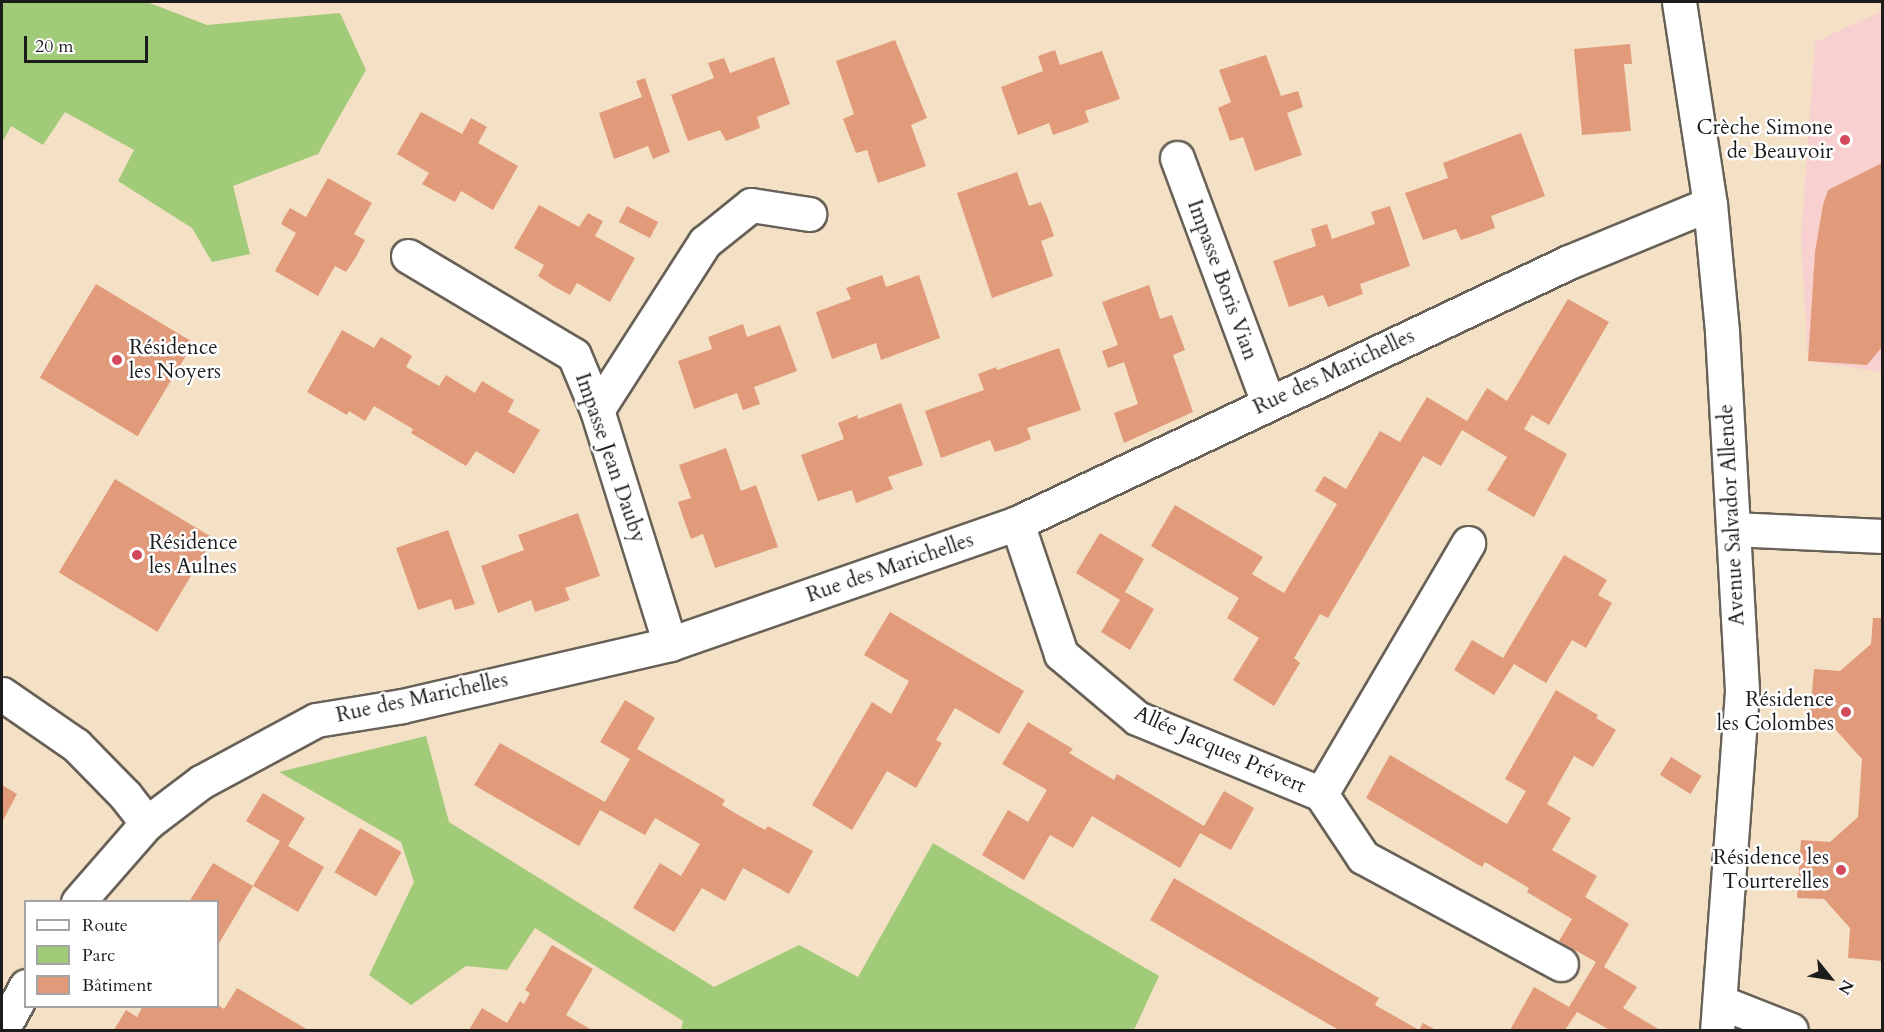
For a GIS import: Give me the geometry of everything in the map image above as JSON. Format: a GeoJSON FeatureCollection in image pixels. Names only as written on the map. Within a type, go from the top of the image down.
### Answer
{"type":"FeatureCollection","features":[{"type":"Feature","properties":{"kind":"street","name":"Avenue Salvador Allende"},"geometry":{"type":"LineString","coordinates":[[1679,2],[1710,204],[1722,332],[1742,692],[1719,1016]]}},
{"type":"Feature","properties":{"kind":"street","name":"Impasse Boris Vian"},"geometry":{"type":"LineString","coordinates":[[1177,158],[1268,403]]}},
{"type":"Feature","properties":{"kind":"street","name":"Rue des Marichelles"},"geometry":{"type":"LineString","coordinates":[[80,900],[147,823],[201,782],[316,720],[402,706],[670,644],[1017,523],[1569,262],[1710,204]]}},
{"type":"Feature","properties":{"kind":"street"},"geometry":{"type":"LineString","coordinates":[[597,410],[705,242],[751,205],[809,214]]}},
{"type":"Feature","properties":{"kind":"street","name":"Impasse Jean Dauby"},"geometry":{"type":"LineString","coordinates":[[408,256],[574,355],[597,410],[670,644]]}},
{"type":"Feature","properties":{"kind":"street","name":"Allée Jacques Prévert"},"geometry":{"type":"LineString","coordinates":[[1017,523],[1061,654],[1137,717],[1321,794],[1363,856],[1561,964]]}},
{"type":"Feature","properties":{"kind":"street"},"geometry":{"type":"LineString","coordinates":[[1733,529],[1882,536]]}},
{"type":"Feature","properties":{"kind":"street","name":"Allée Jacques Prévert"},"geometry":{"type":"LineString","coordinates":[[1321,794],[1468,543]]}},
{"type":"Feature","properties":{"kind":"street"},"geometry":{"type":"LineString","coordinates":[[2,694],[76,745],[125,795],[147,823]]}},
{"type":"Feature","properties":{"kind":"street"},"geometry":{"type":"LineString","coordinates":[[2,1030],[24,990]]}},
{"type":"Feature","properties":{"kind":"street"},"geometry":{"type":"LineString","coordinates":[[1719,1016],[1791,1030]]}},
{"type":"Feature","properties":{"kind":"shaded area","name":"Crèche Simone de Beauvoir"},"geometry":{"type":"Polygon","coordinates":[[[1882,11],[1882,372],[1808,361],[1801,238],[1815,42],[1882,11]]]}},
{"type":"Feature","properties":{"kind":"green space"},"geometry":{"type":"Polygon","coordinates":[[[2,2],[147,2],[207,25],[340,13],[366,70],[318,154],[233,186],[250,254],[212,262],[192,228],[118,181],[134,150],[65,112],[43,145],[11,126],[2,143],[2,2]]]}},
{"type":"Feature","properties":{"kind":"green space"},"geometry":{"type":"Polygon","coordinates":[[[426,736],[449,822],[714,987],[799,945],[858,977],[933,843],[1159,976],[1134,1030],[681,1030],[683,1021],[535,928],[507,970],[466,966],[411,1005],[369,975],[414,882],[401,842],[279,772],[426,736]]]}},
{"type":"Feature","properties":{"kind":"building"},"geometry":{"type":"Polygon","coordinates":[[[895,40],[927,118],[911,125],[926,166],[878,183],[867,150],[856,153],[843,119],[854,114],[836,61],[895,40]]]}},
{"type":"Feature","properties":{"kind":"building"},"geometry":{"type":"Polygon","coordinates":[[[1630,44],[1632,64],[1624,64],[1631,131],[1582,135],[1574,49],[1630,44]]]}},
{"type":"Feature","properties":{"kind":"building"},"geometry":{"type":"Polygon","coordinates":[[[1055,50],[1060,65],[1102,51],[1120,99],[1085,111],[1089,122],[1073,128],[1053,135],[1049,123],[1018,135],[1001,87],[1043,71],[1038,56],[1055,50]]]}},
{"type":"Feature","properties":{"kind":"building"},"geometry":{"type":"Polygon","coordinates":[[[1266,55],[1281,96],[1298,91],[1303,107],[1287,113],[1302,155],[1255,171],[1243,137],[1230,141],[1218,108],[1231,102],[1219,70],[1266,55]]]}},
{"type":"Feature","properties":{"kind":"building"},"geometry":{"type":"Polygon","coordinates":[[[774,57],[790,104],[757,117],[760,128],[726,141],[720,130],[688,141],[671,95],[714,78],[708,63],[724,58],[730,73],[774,57]]]}},
{"type":"Feature","properties":{"kind":"building"},"geometry":{"type":"Polygon","coordinates":[[[645,78],[670,152],[653,159],[648,146],[614,159],[599,113],[642,97],[636,81],[645,78]]]}},
{"type":"Feature","properties":{"kind":"building"},"geometry":{"type":"Polygon","coordinates":[[[421,112],[462,134],[471,118],[487,127],[478,143],[518,166],[493,210],[461,191],[455,202],[422,184],[429,173],[397,154],[421,112]]]}},
{"type":"Feature","properties":{"kind":"building"},"geometry":{"type":"Polygon","coordinates":[[[1521,133],[1545,196],[1491,216],[1495,228],[1479,234],[1461,240],[1456,229],[1423,240],[1405,193],[1448,178],[1443,163],[1521,133]]]}},
{"type":"Feature","properties":{"kind":"building"},"geometry":{"type":"Polygon","coordinates":[[[1882,163],[1882,347],[1867,365],[1808,361],[1815,252],[1823,205],[1828,190],[1882,163]]]}},
{"type":"Feature","properties":{"kind":"building"},"geometry":{"type":"Polygon","coordinates":[[[1017,172],[1029,206],[1041,202],[1054,236],[1041,241],[1053,276],[992,298],[957,193],[1017,172]]]}},
{"type":"Feature","properties":{"kind":"building"},"geometry":{"type":"Polygon","coordinates":[[[328,178],[372,203],[354,234],[365,240],[356,257],[346,272],[335,266],[318,296],[275,271],[296,233],[281,224],[285,216],[290,208],[306,217],[328,178]]]}},
{"type":"Feature","properties":{"kind":"building"},"geometry":{"type":"Polygon","coordinates":[[[539,205],[579,227],[588,213],[603,221],[595,236],[635,258],[610,302],[577,283],[570,295],[555,287],[538,276],[544,265],[514,248],[539,205]]]}},
{"type":"Feature","properties":{"kind":"building"},"geometry":{"type":"Polygon","coordinates":[[[627,206],[658,222],[650,238],[619,222],[627,206]]]}},
{"type":"Feature","properties":{"kind":"building"},"geometry":{"type":"Polygon","coordinates":[[[1390,206],[1410,266],[1360,284],[1363,294],[1328,307],[1323,295],[1289,307],[1273,261],[1316,246],[1311,229],[1327,224],[1332,239],[1375,224],[1371,212],[1390,206]]]}},
{"type":"Feature","properties":{"kind":"building"},"geometry":{"type":"Polygon","coordinates":[[[882,275],[886,287],[919,275],[940,338],[881,360],[876,343],[832,359],[816,312],[851,299],[846,288],[882,275]]]}},
{"type":"Feature","properties":{"kind":"building","name":"Résidence les Noyers"},"geometry":{"type":"Polygon","coordinates":[[[96,284],[194,343],[138,436],[40,377],[96,284]]]}},
{"type":"Feature","properties":{"kind":"building"},"geometry":{"type":"Polygon","coordinates":[[[1149,285],[1160,319],[1172,315],[1185,350],[1173,355],[1193,412],[1124,443],[1114,413],[1138,404],[1124,362],[1108,368],[1102,351],[1118,345],[1102,302],[1149,285]]]}},
{"type":"Feature","properties":{"kind":"building"},"geometry":{"type":"Polygon","coordinates":[[[1568,299],[1609,322],[1549,425],[1532,415],[1524,429],[1567,454],[1534,517],[1487,490],[1507,457],[1462,430],[1441,466],[1423,456],[1328,618],[1320,614],[1294,658],[1300,663],[1274,706],[1233,680],[1259,638],[1227,618],[1239,598],[1151,546],[1175,505],[1263,557],[1252,574],[1284,593],[1337,504],[1315,491],[1324,476],[1346,489],[1380,431],[1400,442],[1427,397],[1467,421],[1487,388],[1507,401],[1568,299]]]}},
{"type":"Feature","properties":{"kind":"building"},"geometry":{"type":"Polygon","coordinates":[[[743,324],[747,337],[780,325],[797,371],[754,387],[760,404],[743,410],[737,393],[694,409],[678,361],[712,349],[708,337],[743,324]]]}},
{"type":"Feature","properties":{"kind":"building"},"geometry":{"type":"Polygon","coordinates":[[[342,330],[374,348],[381,337],[412,356],[406,367],[439,386],[446,375],[475,393],[482,381],[514,400],[508,412],[540,430],[514,474],[476,451],[466,466],[411,433],[413,429],[374,406],[365,421],[349,411],[347,415],[307,392],[342,330]]]}},
{"type":"Feature","properties":{"kind":"building"},"geometry":{"type":"Polygon","coordinates":[[[1059,348],[1081,410],[1027,428],[1031,439],[1014,446],[995,452],[990,440],[941,458],[925,411],[984,390],[978,374],[996,367],[997,370],[1059,348]]]}},
{"type":"Feature","properties":{"kind":"building"},"geometry":{"type":"Polygon","coordinates":[[[901,403],[923,465],[888,477],[893,489],[856,503],[852,490],[818,501],[801,455],[844,439],[838,423],[857,415],[858,419],[901,403]]]}},
{"type":"Feature","properties":{"kind":"building"},"geometry":{"type":"Polygon","coordinates":[[[726,448],[741,491],[756,485],[778,547],[715,568],[703,534],[691,539],[684,520],[678,502],[691,498],[679,465],[726,448]]]}},
{"type":"Feature","properties":{"kind":"building","name":"Résidence les Aulnes"},"geometry":{"type":"Polygon","coordinates":[[[115,479],[214,538],[157,632],[59,572],[115,479]]]}},
{"type":"Feature","properties":{"kind":"building"},"geometry":{"type":"Polygon","coordinates":[[[578,513],[600,576],[565,588],[570,600],[535,612],[531,600],[498,613],[481,566],[524,550],[518,535],[578,513]]]}},
{"type":"Feature","properties":{"kind":"building"},"geometry":{"type":"Polygon","coordinates":[[[448,530],[475,604],[455,610],[451,599],[418,610],[396,548],[448,530]]]}},
{"type":"Feature","properties":{"kind":"building"},"geometry":{"type":"Polygon","coordinates":[[[1100,533],[1144,559],[1125,592],[1154,609],[1130,650],[1101,632],[1120,600],[1076,573],[1100,533]]]}},
{"type":"Feature","properties":{"kind":"building"},"geometry":{"type":"Polygon","coordinates":[[[1564,555],[1607,580],[1598,595],[1612,603],[1586,648],[1572,640],[1546,683],[1514,664],[1494,695],[1454,670],[1472,640],[1503,658],[1564,555]]]}},
{"type":"Feature","properties":{"kind":"building"},"geometry":{"type":"Polygon","coordinates":[[[890,612],[1024,691],[999,734],[955,708],[936,740],[942,743],[916,788],[887,771],[852,830],[812,805],[872,702],[891,714],[909,681],[864,655],[890,612]]]}},
{"type":"Feature","properties":{"kind":"building"},"geometry":{"type":"Polygon","coordinates":[[[1873,618],[1882,618],[1882,961],[1848,958],[1850,928],[1824,899],[1797,898],[1801,840],[1830,842],[1858,817],[1862,759],[1835,729],[1809,727],[1814,669],[1840,671],[1871,644],[1873,618]]]}},
{"type":"Feature","properties":{"kind":"building"},"geometry":{"type":"Polygon","coordinates":[[[1556,690],[1598,715],[1596,718],[1616,730],[1593,767],[1574,756],[1547,804],[1571,818],[1552,850],[1597,876],[1585,897],[1629,924],[1604,967],[1637,987],[1623,1008],[1660,1030],[1610,1030],[1577,1012],[1565,1030],[1510,1030],[1534,987],[1569,1007],[1596,962],[1559,941],[1572,919],[1527,892],[1529,888],[1485,862],[1482,867],[1366,798],[1390,755],[1507,824],[1526,791],[1505,779],[1556,690]]]}},
{"type":"Feature","properties":{"kind":"building"},"geometry":{"type":"Polygon","coordinates":[[[625,700],[655,718],[637,749],[725,800],[722,805],[735,813],[765,830],[768,826],[813,851],[789,894],[743,868],[725,901],[702,888],[674,932],[633,908],[660,863],[681,876],[700,844],[655,818],[645,835],[600,810],[579,846],[474,785],[500,743],[605,802],[630,759],[600,742],[625,700]]]}},
{"type":"Feature","properties":{"kind":"building"},"geometry":{"type":"Polygon","coordinates":[[[1028,722],[1073,749],[1069,753],[1114,780],[1117,774],[1204,826],[1224,791],[1254,808],[1231,850],[1200,833],[1180,868],[1092,816],[1073,848],[1050,835],[1024,880],[982,855],[1008,810],[1028,822],[1047,790],[1002,764],[1028,722]]]}},
{"type":"Feature","properties":{"kind":"building"},"geometry":{"type":"Polygon","coordinates":[[[1671,757],[1702,776],[1690,794],[1660,775],[1671,757]]]}},
{"type":"Feature","properties":{"kind":"building"},"geometry":{"type":"Polygon","coordinates":[[[2,785],[17,794],[2,822],[2,785]]]}},
{"type":"Feature","properties":{"kind":"building"},"geometry":{"type":"Polygon","coordinates":[[[263,793],[305,818],[288,846],[324,867],[298,912],[253,886],[280,841],[246,821],[263,793]]]}},
{"type":"Feature","properties":{"kind":"building"},"geometry":{"type":"Polygon","coordinates":[[[360,828],[402,852],[376,896],[334,872],[360,828]]]}},
{"type":"Feature","properties":{"kind":"building"},"geometry":{"type":"Polygon","coordinates":[[[213,863],[253,886],[219,943],[219,900],[190,900],[213,863]]]}},
{"type":"Feature","properties":{"kind":"building"},"geometry":{"type":"Polygon","coordinates":[[[1174,878],[1379,998],[1375,1005],[1419,1030],[1339,1030],[1150,920],[1174,878]]]}},
{"type":"Feature","properties":{"kind":"building"},"geometry":{"type":"Polygon","coordinates":[[[552,945],[593,969],[566,1015],[592,1030],[469,1030],[482,1008],[507,1023],[520,1001],[524,1004],[530,993],[525,990],[552,945]]]}},
{"type":"Feature","properties":{"kind":"building"},"geometry":{"type":"Polygon","coordinates":[[[237,988],[308,1030],[114,1030],[126,1010],[137,1017],[142,1008],[219,1008],[219,1006],[224,1009],[237,988]]]}},
{"type":"Feature","properties":{"kind":"building"},"geometry":{"type":"Polygon","coordinates":[[[1423,1023],[1436,1030],[1419,1030],[1423,1023]]]}},
{"type":"Feature","properties":{"kind":"place","name":"Crèche Simone de Beauvoir"},"geometry":{"type":"Point","coordinates":[1845,140]}},
{"type":"Feature","properties":{"kind":"place","name":"Résidence les Noyers"},"geometry":{"type":"Point","coordinates":[117,360]}},
{"type":"Feature","properties":{"kind":"place","name":"Résidence les Aulnes"},"geometry":{"type":"Point","coordinates":[137,555]}},
{"type":"Feature","properties":{"kind":"place","name":"Résidence les Colombes"},"geometry":{"type":"Point","coordinates":[1846,712]}},
{"type":"Feature","properties":{"kind":"place","name":"Résidence les Tourterelles"},"geometry":{"type":"Point","coordinates":[1841,870]}}]}
